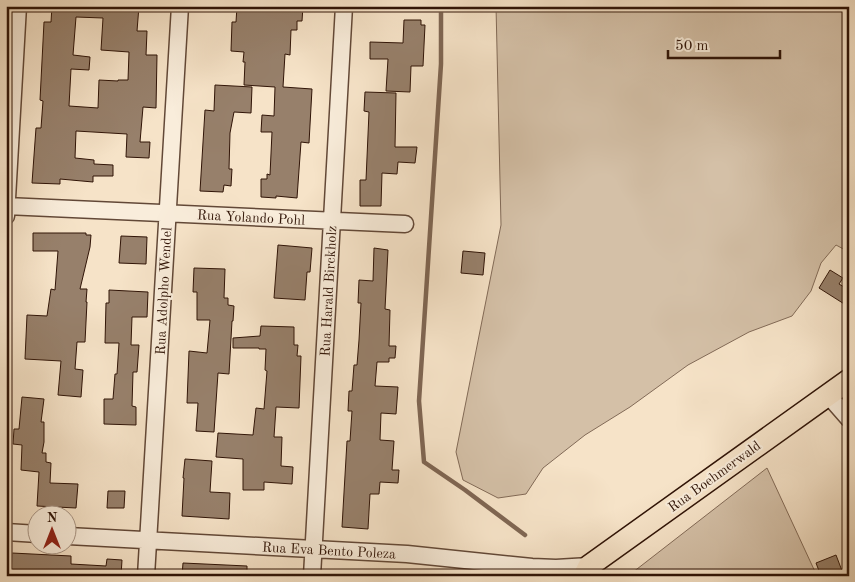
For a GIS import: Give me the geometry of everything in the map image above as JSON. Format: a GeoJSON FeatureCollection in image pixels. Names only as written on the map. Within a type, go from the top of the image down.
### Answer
{"type":"FeatureCollection","features":[{"type":"Feature","properties":{"kind":"main road","name":"Rua Boehmerwald"},"geometry":{"type":"LineString","coordinates":[[586,571],[849,380]]}},
{"type":"Feature","properties":{"kind":"street"},"geometry":{"type":"LineString","coordinates":[[6,216],[18,6]]}},
{"type":"Feature","properties":{"kind":"street","name":"Rua Adolpho Wendel"},"geometry":{"type":"LineString","coordinates":[[146,576],[180,6]]}},
{"type":"Feature","properties":{"kind":"street","name":"Rua Harald Birckholz"},"geometry":{"type":"LineString","coordinates":[[312,576],[344,6]]}},
{"type":"Feature","properties":{"kind":"street","name":"Rua Yolando Pohl"},"geometry":{"type":"LineString","coordinates":[[6,206],[405,224]]}},
{"type":"Feature","properties":{"kind":"street"},"geometry":{"type":"LineString","coordinates":[[828,395],[849,420]]}},
{"type":"Feature","properties":{"kind":"street"},"geometry":{"type":"LineString","coordinates":[[6,532],[28,533]]}},
{"type":"Feature","properties":{"kind":"street","name":"Rua Eva Bento Poleza"},"geometry":{"type":"LineString","coordinates":[[78,536],[416,554],[586,571]]}},
{"type":"Feature","properties":{"kind":"shaded area"},"geometry":{"type":"Polygon","coordinates":[[[496,6],[849,6],[849,252],[836,245],[821,263],[811,291],[792,316],[749,332],[688,365],[630,407],[585,435],[543,468],[526,494],[498,498],[463,480],[456,452],[501,225],[496,6]]]}},
{"type":"Feature","properties":{"kind":"shaded area"},"geometry":{"type":"Polygon","coordinates":[[[767,468],[817,576],[628,576],[767,468]]]}},
{"type":"Feature","properties":{"kind":"building"},"geometry":{"type":"Polygon","coordinates":[[[52,6],[139,6],[137,31],[147,31],[146,55],[157,55],[156,108],[143,107],[140,142],[150,142],[149,158],[126,157],[127,134],[76,131],[75,158],[94,160],[94,164],[113,165],[113,176],[93,176],[93,182],[60,179],[60,184],[32,183],[36,128],[41,128],[43,101],[40,100],[44,22],[51,22],[52,6]],[[76,17],[73,55],[90,57],[89,70],[71,69],[69,106],[98,108],[99,80],[128,80],[129,52],[101,50],[103,18],[76,17]]]}},
{"type":"Feature","properties":{"kind":"building"},"geometry":{"type":"Polygon","coordinates":[[[237,6],[282,9],[282,6],[303,6],[302,21],[297,21],[297,30],[291,30],[290,55],[285,54],[283,87],[312,89],[309,143],[301,142],[297,198],[261,197],[261,179],[267,179],[267,174],[270,175],[272,132],[261,132],[262,115],[274,116],[275,87],[244,85],[244,52],[231,51],[232,22],[236,22],[237,6]]]}},
{"type":"Feature","properties":{"kind":"building"},"geometry":{"type":"Polygon","coordinates":[[[404,20],[421,20],[421,25],[425,25],[423,66],[411,66],[410,92],[386,91],[388,59],[370,59],[370,42],[403,43],[404,20]]]}},
{"type":"Feature","properties":{"kind":"building"},"geometry":{"type":"Polygon","coordinates":[[[215,85],[252,87],[251,113],[234,112],[230,133],[229,169],[232,169],[231,186],[224,185],[223,192],[200,191],[205,110],[214,111],[215,85]]]}},
{"type":"Feature","properties":{"kind":"building"},"geometry":{"type":"Polygon","coordinates":[[[365,92],[396,93],[395,147],[417,147],[415,163],[398,162],[397,174],[382,173],[381,206],[360,206],[360,180],[366,180],[369,112],[364,111],[365,92]]]}},
{"type":"Feature","properties":{"kind":"building"},"geometry":{"type":"Polygon","coordinates":[[[33,233],[86,233],[86,235],[91,235],[80,289],[87,289],[85,342],[77,342],[75,369],[83,370],[81,397],[58,395],[61,361],[25,359],[27,315],[47,316],[51,289],[55,290],[58,251],[33,251],[33,233]]]}},
{"type":"Feature","properties":{"kind":"building"},"geometry":{"type":"Polygon","coordinates":[[[121,236],[147,237],[146,264],[119,263],[121,236]]]}},
{"type":"Feature","properties":{"kind":"building"},"geometry":{"type":"Polygon","coordinates":[[[278,245],[312,248],[310,272],[307,272],[305,300],[274,298],[278,245]]]}},
{"type":"Feature","properties":{"kind":"building"},"geometry":{"type":"Polygon","coordinates":[[[374,248],[388,250],[385,309],[390,310],[389,346],[396,346],[395,358],[389,358],[389,362],[377,362],[375,386],[398,387],[396,414],[381,413],[380,440],[394,441],[392,470],[399,470],[398,483],[380,482],[379,494],[370,494],[368,529],[342,527],[347,441],[350,441],[352,411],[348,411],[349,391],[352,391],[354,365],[357,365],[359,340],[361,303],[358,303],[359,280],[373,281],[374,248]]]}},
{"type":"Feature","properties":{"kind":"building"},"geometry":{"type":"Polygon","coordinates":[[[463,251],[485,253],[483,275],[461,273],[463,251]]]}},
{"type":"Feature","properties":{"kind":"building"},"geometry":{"type":"Polygon","coordinates":[[[194,268],[225,269],[224,298],[228,298],[228,305],[234,306],[229,374],[218,373],[214,432],[196,431],[198,403],[187,403],[189,351],[207,353],[210,320],[197,320],[197,292],[193,292],[194,268]]]}},
{"type":"Feature","properties":{"kind":"building"},"geometry":{"type":"Polygon","coordinates":[[[830,270],[843,278],[839,284],[849,290],[849,307],[819,288],[830,270]]]}},
{"type":"Feature","properties":{"kind":"building"},"geometry":{"type":"Polygon","coordinates":[[[109,290],[148,292],[147,317],[132,317],[131,345],[139,345],[137,372],[133,372],[132,406],[136,407],[136,425],[104,424],[104,399],[113,399],[119,343],[105,343],[106,303],[109,303],[109,290]]]}},
{"type":"Feature","properties":{"kind":"building"},"geometry":{"type":"Polygon","coordinates":[[[261,326],[294,327],[294,345],[298,345],[297,356],[301,356],[299,408],[276,407],[274,437],[282,437],[281,466],[293,467],[292,484],[264,482],[264,490],[243,490],[243,459],[216,457],[218,433],[253,435],[256,408],[264,409],[267,371],[265,370],[266,349],[233,348],[233,338],[260,336],[261,326]]]}},
{"type":"Feature","properties":{"kind":"building"},"geometry":{"type":"Polygon","coordinates":[[[22,397],[44,399],[41,422],[44,422],[42,453],[46,453],[46,462],[51,463],[50,483],[78,484],[76,504],[37,504],[39,472],[21,470],[22,445],[13,444],[14,429],[19,429],[22,397]]]}},
{"type":"Feature","properties":{"kind":"building"},"geometry":{"type":"Polygon","coordinates":[[[185,459],[212,461],[210,492],[230,493],[229,519],[182,516],[185,459]]]}},
{"type":"Feature","properties":{"kind":"building"},"geometry":{"type":"Polygon","coordinates":[[[108,491],[125,491],[124,508],[107,508],[108,491]]]}},
{"type":"Feature","properties":{"kind":"building"},"geometry":{"type":"Polygon","coordinates":[[[12,553],[71,556],[71,564],[106,566],[107,559],[122,560],[121,576],[11,576],[12,553]]]}},
{"type":"Feature","properties":{"kind":"building"},"geometry":{"type":"Polygon","coordinates":[[[836,555],[844,576],[821,576],[816,563],[836,555]]]}},
{"type":"Feature","properties":{"kind":"building"},"geometry":{"type":"Polygon","coordinates":[[[183,563],[247,566],[247,576],[182,576],[183,563]]]}},
{"type":"Feature","properties":{"kind":"waterway"},"geometry":{"type":"LineString","coordinates":[[441,6],[441,64],[419,401],[424,462],[525,535]]}}]}
